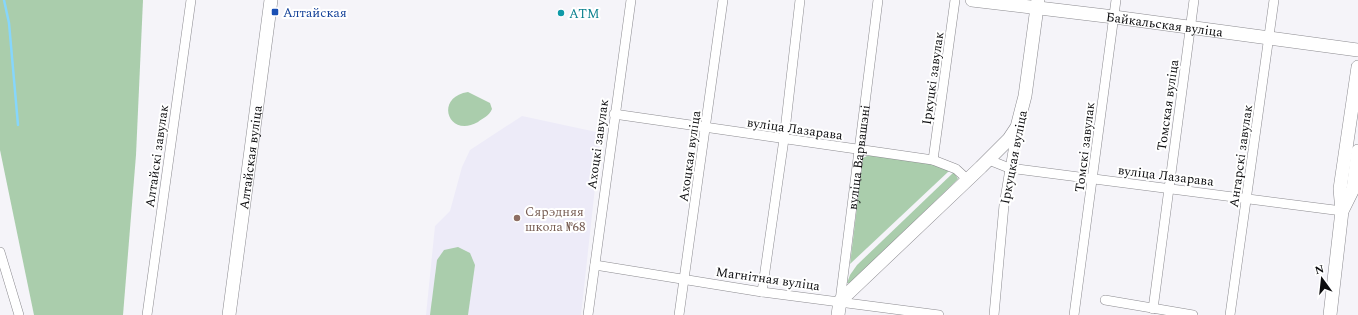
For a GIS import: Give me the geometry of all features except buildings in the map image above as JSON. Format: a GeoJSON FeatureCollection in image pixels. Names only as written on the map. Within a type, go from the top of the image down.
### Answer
{"type":"FeatureCollection","features":[{"type":"Feature","properties":{"kind":"main road","name":"Алтайская вуліца"},"geometry":{"type":"LineString","coordinates":[[229,315],[271,0]]}},
{"type":"Feature","properties":{"kind":"main road","name":"Байкальская вуліца"},"geometry":{"type":"LineString","coordinates":[[972,0],[1038,4],[1190,28],[1358,50]]}},
{"type":"Feature","properties":{"kind":"main road","name":"Іркуцкая вуліца"},"geometry":{"type":"LineString","coordinates":[[1017,127],[1025,96],[1038,4]]}},
{"type":"Feature","properties":{"kind":"main road"},"geometry":{"type":"LineString","coordinates":[[1330,315],[1342,211],[1340,189],[1358,67]]}},
{"type":"Feature","properties":{"kind":"main road"},"geometry":{"type":"LineString","coordinates":[[840,301],[967,179],[989,160],[1009,139],[1017,127]]}},
{"type":"Feature","properties":{"kind":"main road"},"geometry":{"type":"LineString","coordinates":[[1342,211],[1353,189],[1358,151]]}},
{"type":"Feature","properties":{"kind":"main road","name":"вуліца Варвашэні"},"geometry":{"type":"LineString","coordinates":[[838,315],[840,301]]}},
{"type":"Feature","properties":{"kind":"street","name":"Алтайскі завулак"},"geometry":{"type":"LineString","coordinates":[[147,315],[191,0]]}},
{"type":"Feature","properties":{"kind":"street","name":"Ахоцкі завулак"},"geometry":{"type":"LineString","coordinates":[[588,315],[614,114],[631,0]]}},
{"type":"Feature","properties":{"kind":"street","name":"Ахоцкая вуліца"},"geometry":{"type":"LineString","coordinates":[[679,315],[706,128],[722,0]]}},
{"type":"Feature","properties":{"kind":"street"},"geometry":{"type":"LineString","coordinates":[[762,292],[784,139],[800,0]]}},
{"type":"Feature","properties":{"kind":"street","name":"вуліца Варвашэні"},"geometry":{"type":"LineString","coordinates":[[840,301],[878,0]]}},
{"type":"Feature","properties":{"kind":"street","name":"Іркуцкі завулак"},"geometry":{"type":"LineString","coordinates":[[933,160],[955,0]]}},
{"type":"Feature","properties":{"kind":"street","name":"Томскі завулак"},"geometry":{"type":"LineString","coordinates":[[1074,315],[1116,0]]}},
{"type":"Feature","properties":{"kind":"street","name":"Томская вуліца"},"geometry":{"type":"LineString","coordinates":[[1153,309],[1194,0]]}},
{"type":"Feature","properties":{"kind":"street","name":"Ангарскі завулак"},"geometry":{"type":"LineString","coordinates":[[1230,315],[1274,0]]}},
{"type":"Feature","properties":{"kind":"street","name":"вуліца Лазарава"},"geometry":{"type":"LineString","coordinates":[[614,114],[933,160],[956,169],[967,179]]}},
{"type":"Feature","properties":{"kind":"street","name":"Іркуцкая вуліца"},"geometry":{"type":"LineString","coordinates":[[994,315],[1004,206],[1009,168],[1017,127]]}},
{"type":"Feature","properties":{"kind":"street","name":"вуліца Лазарава"},"geometry":{"type":"LineString","coordinates":[[989,160],[1009,168],[1342,211]]}},
{"type":"Feature","properties":{"kind":"street"},"geometry":{"type":"LineString","coordinates":[[0,252],[19,315]]}},
{"type":"Feature","properties":{"kind":"street","name":"Магнітная вуліца"},"geometry":{"type":"LineString","coordinates":[[595,265],[762,292],[939,315]]}},
{"type":"Feature","properties":{"kind":"street"},"geometry":{"type":"LineString","coordinates":[[1105,300],[1193,315]]}},
{"type":"Feature","properties":{"kind":"shaded area","name":"Сярэдняя школа №68"},"geometry":{"type":"Polygon","coordinates":[[[522,116],[601,133],[581,315],[426,315],[435,226],[450,211],[462,167],[470,150],[522,116]]]}},
{"type":"Feature","properties":{"kind":"green space"},"geometry":{"type":"Polygon","coordinates":[[[0,0],[143,0],[136,155],[123,315],[34,315],[0,150],[0,0]]]}},
{"type":"Feature","properties":{"kind":"green space"},"geometry":{"type":"Polygon","coordinates":[[[468,92],[490,103],[492,109],[488,115],[478,122],[468,126],[459,125],[453,121],[449,115],[448,108],[451,101],[457,95],[468,92]]]}},
{"type":"Feature","properties":{"kind":"green space"},"geometry":{"type":"Polygon","coordinates":[[[869,155],[933,163],[949,171],[850,264],[863,158],[869,155]]]}},
{"type":"Feature","properties":{"kind":"green space"},"geometry":{"type":"Polygon","coordinates":[[[954,172],[958,179],[851,283],[847,283],[850,275],[857,265],[954,172]]]}},
{"type":"Feature","properties":{"kind":"green space"},"geometry":{"type":"Polygon","coordinates":[[[458,247],[470,253],[475,265],[468,315],[430,315],[437,260],[444,250],[458,247]]]}},
{"type":"Feature","properties":{"kind":"waterway"},"geometry":{"type":"LineString","coordinates":[[4,0],[9,23],[18,125]]}},
{"type":"Feature","properties":{"kind":"place","name":"Алтайская"},"geometry":{"type":"Point","coordinates":[275,12]}},
{"type":"Feature","properties":{"kind":"place","name":"АТМ"},"geometry":{"type":"Point","coordinates":[561,13]}},
{"type":"Feature","properties":{"kind":"place","name":"Сярэдняя школа №68"},"geometry":{"type":"Point","coordinates":[517,218]}}]}
